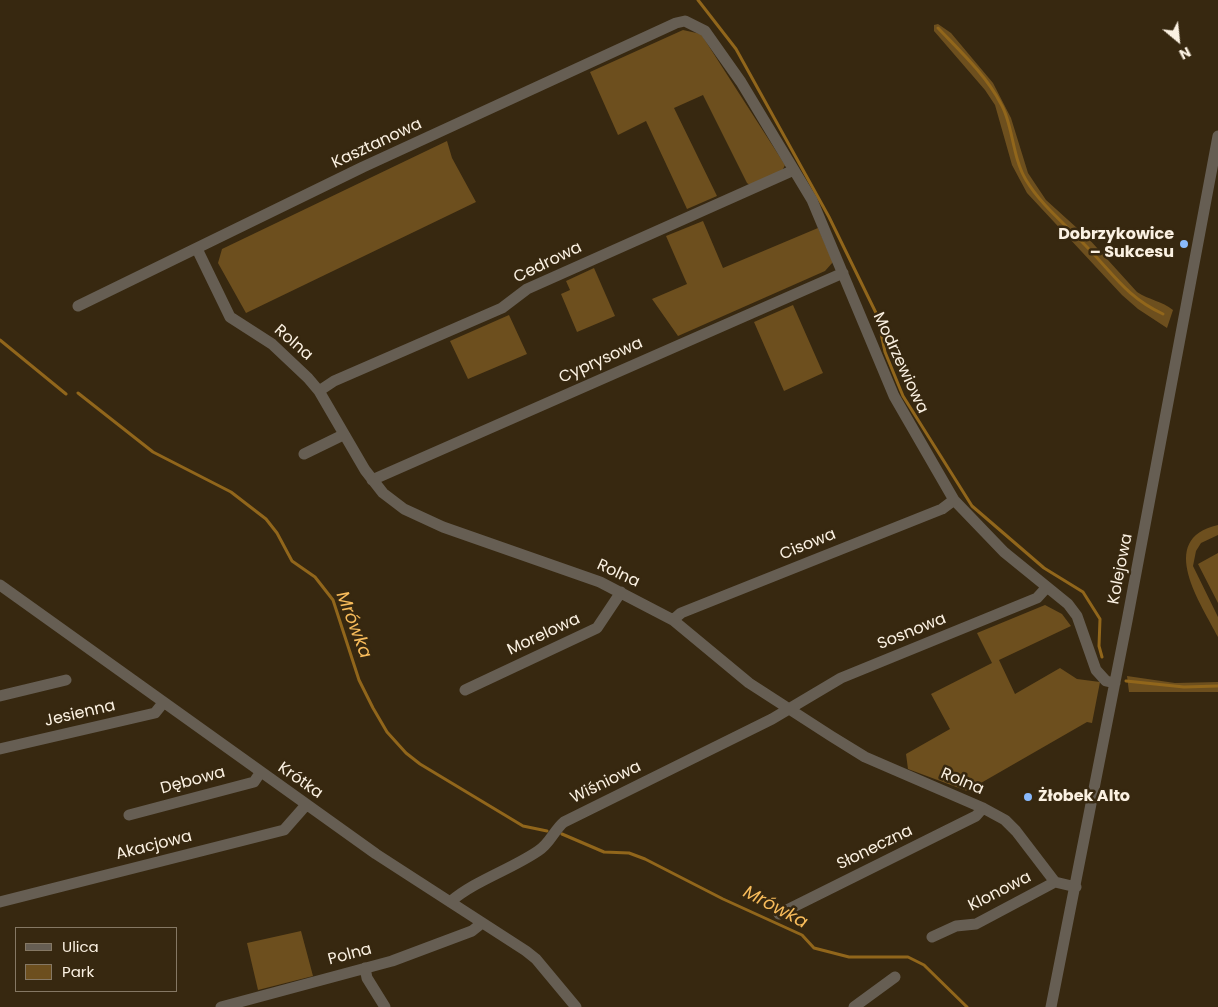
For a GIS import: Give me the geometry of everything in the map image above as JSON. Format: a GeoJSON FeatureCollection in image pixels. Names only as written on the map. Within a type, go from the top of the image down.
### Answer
{"type":"FeatureCollection","features":[{"type":"Feature","properties":{"kind":"street","name":"Kasztanowa"},"geometry":{"type":"LineString","coordinates":[[78,306],[363,167],[676,23],[685,21],[694,23]]}},
{"type":"Feature","properties":{"kind":"street","name":"Modrzewiowa"},"geometry":{"type":"LineString","coordinates":[[694,23],[705,31],[741,82],[812,200],[894,396],[954,500],[1004,552],[1068,604],[1077,616],[1098,673],[1106,681],[1115,682]]}},
{"type":"Feature","properties":{"kind":"street","name":"Kolejowa"},"geometry":{"type":"LineString","coordinates":[[1051,1007],[1076,887],[1216,163],[1218,136]]}},
{"type":"Feature","properties":{"kind":"street","name":"Cedrowa"},"geometry":{"type":"LineString","coordinates":[[319,391],[334,381],[502,308],[527,289],[794,170]]}},
{"type":"Feature","properties":{"kind":"street","name":"Rolna"},"geometry":{"type":"LineString","coordinates":[[197,249],[230,317],[272,344],[319,391],[343,435],[372,480],[393,502],[418,516],[600,582],[673,620],[749,683],[865,757],[983,808],[1010,824],[1055,882]]}},
{"type":"Feature","properties":{"kind":"street","name":"Cyprysowa"},"geometry":{"type":"LineString","coordinates":[[372,480],[843,273]]}},
{"type":"Feature","properties":{"kind":"street"},"geometry":{"type":"LineString","coordinates":[[304,454],[343,435]]}},
{"type":"Feature","properties":{"kind":"street","name":"Cisowa"},"geometry":{"type":"LineString","coordinates":[[673,620],[681,613],[942,508],[954,500]]}},
{"type":"Feature","properties":{"kind":"street","name":"Krótka"},"geometry":{"type":"LineString","coordinates":[[0,585],[260,773],[376,854],[536,959],[576,1007]]}},
{"type":"Feature","properties":{"kind":"street","name":"Sosnowa"},"geometry":{"type":"LineString","coordinates":[[788,709],[841,678],[1037,598],[1048,587]]}},
{"type":"Feature","properties":{"kind":"street","name":"Morelowa"},"geometry":{"type":"LineString","coordinates":[[465,690],[598,628],[621,592]]}},
{"type":"Feature","properties":{"kind":"street"},"geometry":{"type":"LineString","coordinates":[[0,696],[66,680]]}},
{"type":"Feature","properties":{"kind":"street","name":"Jesienna"},"geometry":{"type":"LineString","coordinates":[[0,749],[155,713],[163,703]]}},
{"type":"Feature","properties":{"kind":"street","name":"Wiśniowa"},"geometry":{"type":"LineString","coordinates":[[450,902],[463,890],[538,852],[548,843],[564,822],[764,723],[788,709]]}},
{"type":"Feature","properties":{"kind":"street","name":"Dębowa"},"geometry":{"type":"LineString","coordinates":[[129,815],[254,782],[260,773]]}},
{"type":"Feature","properties":{"kind":"street","name":"Akacjowa"},"geometry":{"type":"LineString","coordinates":[[0,902],[284,830],[306,805]]}},
{"type":"Feature","properties":{"kind":"street","name":"Słoneczna"},"geometry":{"type":"LineString","coordinates":[[779,914],[976,816],[983,808]]}},
{"type":"Feature","properties":{"kind":"street"},"geometry":{"type":"LineString","coordinates":[[1055,882],[1076,887]]}},
{"type":"Feature","properties":{"kind":"street","name":"Klonowa"},"geometry":{"type":"LineString","coordinates":[[932,937],[956,926],[976,924],[1055,882]]}},
{"type":"Feature","properties":{"kind":"street","name":"Polna"},"geometry":{"type":"LineString","coordinates":[[227,1006],[423,951],[472,931],[482,923]]}},
{"type":"Feature","properties":{"kind":"street"},"geometry":{"type":"LineString","coordinates":[[364,968],[367,978],[385,1007]]}},
{"type":"Feature","properties":{"kind":"street"},"geometry":{"type":"LineString","coordinates":[[854,1007],[895,977]]}},
{"type":"Feature","properties":{"kind":"green space"},"geometry":{"type":"Polygon","coordinates":[[[938,24],[951,33],[993,83],[1011,118],[1028,173],[1046,200],[1088,238],[1137,292],[1173,310],[1167,328],[1138,309],[1122,295],[1027,193],[1012,165],[995,105],[985,90],[934,31],[934,25],[938,24]]]}},
{"type":"Feature","properties":{"kind":"green space"},"geometry":{"type":"Polygon","coordinates":[[[683,30],[701,34],[785,165],[782,171],[751,186],[747,183],[703,95],[674,108],[717,196],[687,209],[646,121],[618,135],[590,72],[683,30]]]}},
{"type":"Feature","properties":{"kind":"green space"},"geometry":{"type":"Polygon","coordinates":[[[447,141],[452,158],[476,202],[246,313],[218,263],[222,249],[447,141]]]}},
{"type":"Feature","properties":{"kind":"green space"},"geometry":{"type":"Polygon","coordinates":[[[703,221],[723,268],[818,228],[833,262],[825,271],[678,336],[652,299],[687,284],[666,236],[703,221]]]}},
{"type":"Feature","properties":{"kind":"green space"},"geometry":{"type":"Polygon","coordinates":[[[594,268],[615,316],[577,332],[561,294],[570,290],[566,281],[594,268]]]}},
{"type":"Feature","properties":{"kind":"green space"},"geometry":{"type":"Polygon","coordinates":[[[793,305],[823,373],[784,391],[754,322],[793,305]]]}},
{"type":"Feature","properties":{"kind":"green space"},"geometry":{"type":"Polygon","coordinates":[[[509,315],[527,354],[468,379],[450,341],[509,315]]]}},
{"type":"Feature","properties":{"kind":"green space"},"geometry":{"type":"Polygon","coordinates":[[[1218,525],[1218,535],[1201,543],[1196,551],[1193,566],[1218,617],[1218,637],[1194,591],[1188,574],[1186,558],[1189,544],[1199,533],[1218,525]]]}},
{"type":"Feature","properties":{"kind":"green space"},"geometry":{"type":"Polygon","coordinates":[[[1218,553],[1218,603],[1198,564],[1218,553]]]}},
{"type":"Feature","properties":{"kind":"green space"},"geometry":{"type":"Polygon","coordinates":[[[1045,605],[1062,614],[1071,626],[999,660],[1015,694],[1060,668],[1077,679],[1100,682],[1092,723],[1087,722],[967,791],[908,769],[906,754],[950,729],[931,694],[992,663],[977,633],[1045,605]]]}},
{"type":"Feature","properties":{"kind":"green space"},"geometry":{"type":"Polygon","coordinates":[[[1127,676],[1175,683],[1218,682],[1218,692],[1129,692],[1127,676]]]}},
{"type":"Feature","properties":{"kind":"green space"},"geometry":{"type":"Polygon","coordinates":[[[301,931],[313,976],[258,990],[247,943],[301,931]]]}},
{"type":"Feature","properties":{"kind":"waterway"},"geometry":{"type":"LineString","coordinates":[[698,0],[736,49],[829,217],[877,315],[885,352],[903,396],[972,506],[1044,568],[1083,592],[1100,619],[1099,646],[1102,657]]}},
{"type":"Feature","properties":{"kind":"waterway"},"geometry":{"type":"LineString","coordinates":[[938,28],[972,64],[995,93],[1005,112],[1021,171],[1039,198],[1120,284],[1150,308],[1163,314]]}},
{"type":"Feature","properties":{"kind":"waterway","name":"Mrówka"},"geometry":{"type":"LineString","coordinates":[[0,340],[66,394]]}},
{"type":"Feature","properties":{"kind":"waterway","name":"Mrówka"},"geometry":{"type":"LineString","coordinates":[[78,393],[153,452],[231,492],[266,519],[277,533],[292,561],[315,577],[333,600],[359,680],[387,732],[406,753],[420,764],[523,826],[547,831]]}},
{"type":"Feature","properties":{"kind":"waterway"},"geometry":{"type":"LineString","coordinates":[[1126,681],[1184,687],[1218,686]]}},
{"type":"Feature","properties":{"kind":"waterway","name":"Mrówka"},"geometry":{"type":"LineString","coordinates":[[562,834],[604,852],[629,853],[645,859],[723,899],[802,935],[814,948],[849,957],[908,957],[924,965],[967,1007]]}},
{"type":"Feature","properties":{"kind":"place","name":"Dobrzykowice – Sukcesu"},"geometry":{"type":"Point","coordinates":[1184,244]}},
{"type":"Feature","properties":{"kind":"place","name":"Żłobek Alto"},"geometry":{"type":"Point","coordinates":[1028,797]}}]}
